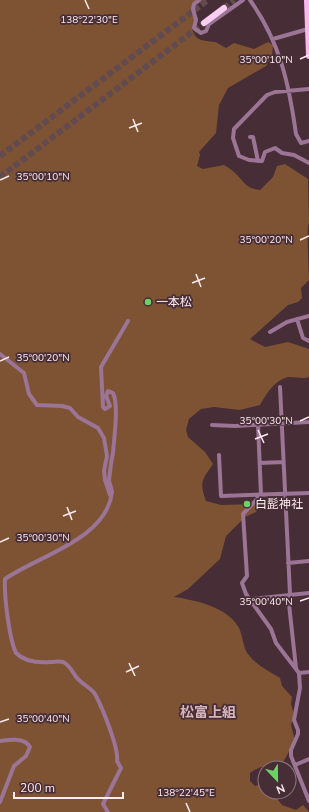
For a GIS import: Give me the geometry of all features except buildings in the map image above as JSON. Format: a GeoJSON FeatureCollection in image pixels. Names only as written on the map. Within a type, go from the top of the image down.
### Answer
{"type":"FeatureCollection","features":[{"type":"Feature","properties":{"kind":"highway"},"geometry":{"type":"LineString","coordinates":[[204,23],[224,8]]}},
{"type":"Feature","properties":{"kind":"main road"},"geometry":{"type":"LineString","coordinates":[[307,0],[309,56]]}},
{"type":"Feature","properties":{"kind":"street"},"geometry":{"type":"LineString","coordinates":[[199,0],[194,4],[193,10],[196,20],[194,28],[201,33],[206,31],[209,24],[243,0]]}},
{"type":"Feature","properties":{"kind":"street"},"geometry":{"type":"LineString","coordinates":[[250,0],[268,27],[284,70],[290,90],[296,134],[301,143],[309,141]]}},
{"type":"Feature","properties":{"kind":"street"},"geometry":{"type":"LineString","coordinates":[[273,39],[308,29]]}},
{"type":"Feature","properties":{"kind":"street"},"geometry":{"type":"LineString","coordinates":[[309,89],[290,90],[267,95],[234,129],[233,138],[239,156],[249,160],[262,161],[265,152],[275,148],[282,153],[294,155],[309,163]]}},
{"type":"Feature","properties":{"kind":"street"},"geometry":{"type":"LineString","coordinates":[[250,137],[253,137],[258,161]]}},
{"type":"Feature","properties":{"kind":"street"},"geometry":{"type":"LineString","coordinates":[[270,332],[286,322],[309,316]]}},
{"type":"Feature","properties":{"kind":"street"},"geometry":{"type":"LineString","coordinates":[[297,319],[303,338],[309,341]]}},
{"type":"Feature","properties":{"kind":"street"},"geometry":{"type":"LineString","coordinates":[[108,812],[103,804],[121,768],[117,761],[118,754],[112,739],[109,725],[94,694],[78,679],[69,665],[61,661],[44,663],[27,660],[16,653],[11,636],[4,589],[5,579],[21,568],[53,554],[92,528],[107,508],[112,492],[109,482],[115,431],[116,398],[113,393],[108,391],[106,396],[110,406],[105,409],[103,407],[101,367],[128,321]]}},
{"type":"Feature","properties":{"kind":"street"},"geometry":{"type":"LineString","coordinates":[[0,354],[24,373],[29,394],[37,405],[62,406],[70,408],[78,417],[93,424],[102,433],[107,456],[104,471],[105,480],[110,495]]}},
{"type":"Feature","properties":{"kind":"street"},"geometry":{"type":"LineString","coordinates":[[280,387],[289,595],[296,669]]}},
{"type":"Feature","properties":{"kind":"street"},"geometry":{"type":"LineString","coordinates":[[212,425],[235,426],[309,422]]}},
{"type":"Feature","properties":{"kind":"street"},"geometry":{"type":"LineString","coordinates":[[258,424],[261,496],[243,514],[246,576],[242,583],[246,594],[271,629],[276,642],[299,673],[300,688],[294,720],[298,734],[291,750],[294,760]]}},
{"type":"Feature","properties":{"kind":"street"},"geometry":{"type":"LineString","coordinates":[[219,455],[221,496],[261,496],[309,493]]}},
{"type":"Feature","properties":{"kind":"street"},"geometry":{"type":"LineString","coordinates":[[260,463],[283,462]]}},
{"type":"Feature","properties":{"kind":"street"},"geometry":{"type":"LineString","coordinates":[[288,563],[309,561]]}},
{"type":"Feature","properties":{"kind":"street"},"geometry":{"type":"LineString","coordinates":[[251,599],[309,593]]}},
{"type":"Feature","properties":{"kind":"street"},"geometry":{"type":"LineString","coordinates":[[299,673],[309,672]]}},
{"type":"Feature","properties":{"kind":"street"},"geometry":{"type":"LineString","coordinates":[[0,741],[21,740],[26,742],[30,747],[26,756],[14,766],[0,802]]}},
{"type":"Feature","properties":{"kind":"street"},"geometry":{"type":"LineString","coordinates":[[297,764],[309,759]]}},
{"type":"Feature","properties":{"kind":"street"},"geometry":{"type":"LineString","coordinates":[[297,770],[309,801]]}},
{"type":"Feature","properties":{"kind":"shaded area"},"geometry":{"type":"Polygon","coordinates":[[[0,0],[207,0],[195,5],[195,14],[198,18],[192,29],[200,40],[215,42],[226,48],[234,43],[254,49],[268,42],[273,45],[272,56],[266,66],[228,88],[219,105],[216,133],[199,152],[200,155],[197,166],[203,169],[224,165],[230,168],[249,187],[260,190],[273,177],[277,166],[285,164],[308,179],[309,280],[301,288],[302,298],[298,302],[288,305],[250,339],[265,347],[288,342],[309,349],[309,377],[290,377],[280,380],[268,392],[260,405],[240,410],[214,407],[201,409],[189,419],[186,430],[188,437],[205,452],[213,464],[206,474],[202,485],[206,501],[221,505],[256,504],[259,507],[256,512],[245,517],[226,536],[220,559],[188,589],[174,597],[191,600],[210,606],[227,615],[239,628],[245,649],[251,658],[259,665],[280,678],[282,686],[292,697],[291,704],[294,714],[291,725],[295,741],[284,760],[257,760],[257,769],[250,773],[250,781],[255,786],[257,785],[257,800],[278,800],[282,805],[296,810],[303,805],[309,812],[0,812],[0,0]]]}},
{"type":"Feature","properties":{"kind":"tunnel"},"geometry":{"type":"LineString","coordinates":[[0,156],[208,0]]}},
{"type":"Feature","properties":{"kind":"tunnel"},"geometry":{"type":"LineString","coordinates":[[224,8],[234,0]]}},
{"type":"Feature","properties":{"kind":"tunnel"},"geometry":{"type":"LineString","coordinates":[[0,177],[204,23]]}},
{"type":"Feature","properties":{"kind":"place","name":"一本松"},"geometry":{"type":"Point","coordinates":[148,302]}},
{"type":"Feature","properties":{"kind":"place","name":"白髭神社"},"geometry":{"type":"Point","coordinates":[247,504]}},
{"type":"Feature","properties":{"kind":"district","name":"松富上組"},"geometry":{"type":"Point","coordinates":[208,712]}}]}
